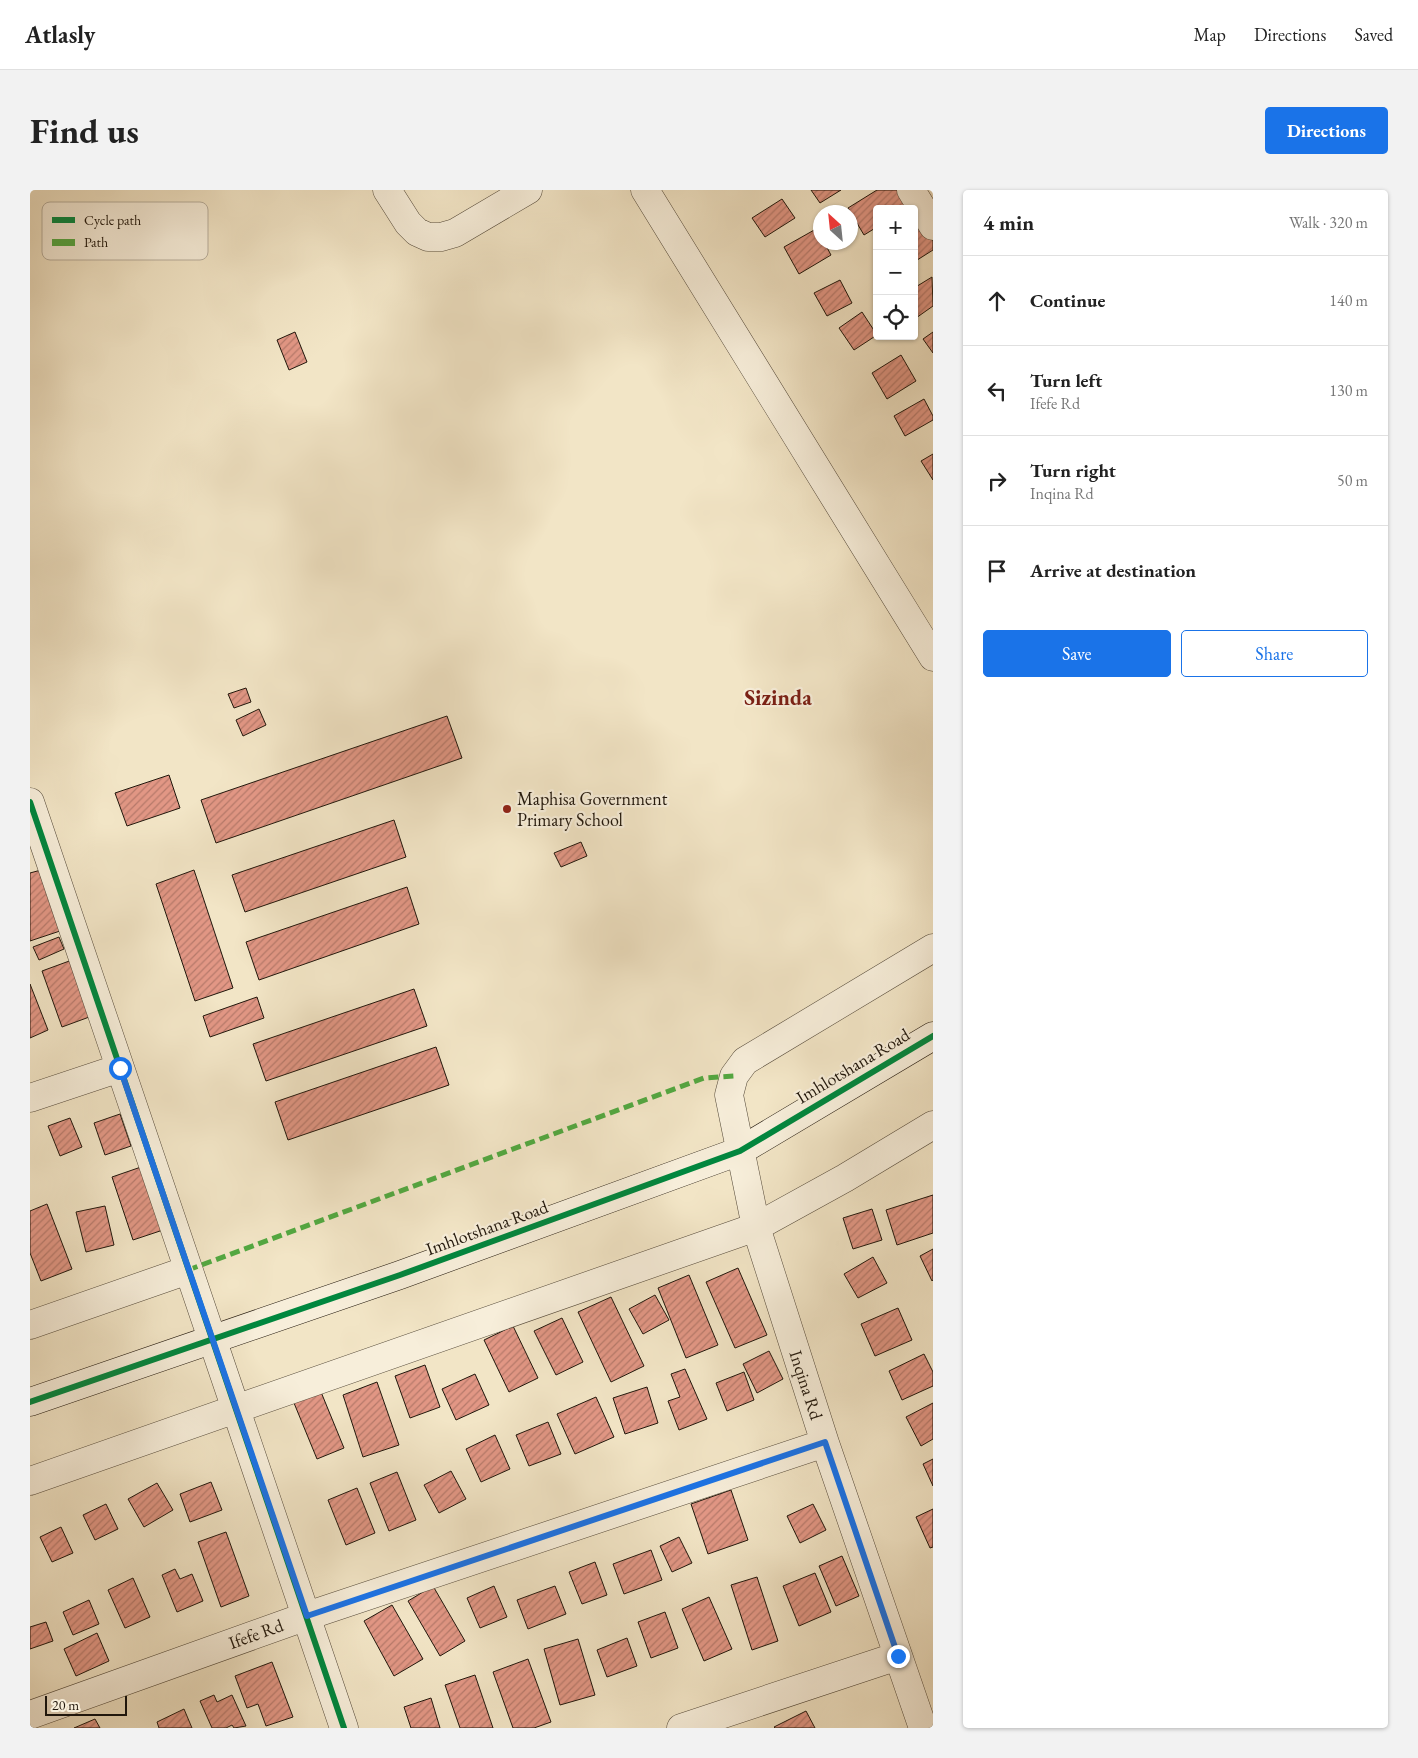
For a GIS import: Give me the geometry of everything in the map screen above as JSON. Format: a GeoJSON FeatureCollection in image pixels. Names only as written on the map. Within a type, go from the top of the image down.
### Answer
{"type":"FeatureCollection","features":[{"type":"Feature","properties":{"kind":"street"},"geometry":{"type":"LineString","coordinates":[[387,190],[408,223],[417,232],[428,237],[441,238],[455,233],[528,190]]}},
{"type":"Feature","properties":{"kind":"street"},"geometry":{"type":"LineString","coordinates":[[645,190],[933,657]]}},
{"type":"Feature","properties":{"kind":"street"},"geometry":{"type":"LineString","coordinates":[[911,190],[933,226]]}},
{"type":"Feature","properties":{"kind":"street"},"geometry":{"type":"LineString","coordinates":[[30,802],[38,850],[120,1068],[344,1728]]}},
{"type":"Feature","properties":{"kind":"street","name":"Inqina Rd"},"geometry":{"type":"LineString","coordinates":[[923,1728],[825,1442],[756,1228],[729,1095],[734,1076],[745,1061],[933,948]]}},
{"type":"Feature","properties":{"kind":"street","name":"Imhlotshana Road"},"geometry":{"type":"LineString","coordinates":[[30,1402],[400,1275],[740,1151],[933,1036]]}},
{"type":"Feature","properties":{"kind":"street"},"geometry":{"type":"LineString","coordinates":[[30,1098],[120,1068]]}},
{"type":"Feature","properties":{"kind":"street"},"geometry":{"type":"LineString","coordinates":[[30,1481],[756,1228],[845,1178],[933,1125]]}},
{"type":"Feature","properties":{"kind":"street"},"geometry":{"type":"LineString","coordinates":[[30,1325],[188,1270]]}},
{"type":"Feature","properties":{"kind":"street","name":"Ifefe Rd"},"geometry":{"type":"LineString","coordinates":[[30,1715],[307,1616],[825,1442]]}},
{"type":"Feature","properties":{"kind":"street"},"geometry":{"type":"LineString","coordinates":[[684,1728],[898,1656]]}},
{"type":"Feature","properties":{"kind":"building"},"geometry":{"type":"Polygon","coordinates":[[[811,190],[841,190],[820,203],[811,190]]]}},
{"type":"Feature","properties":{"kind":"building"},"geometry":{"type":"Polygon","coordinates":[[[877,190],[900,190],[906,205],[873,205],[873,229],[864,235],[858,225],[858,205],[853,205],[877,190]]]}},
{"type":"Feature","properties":{"kind":"building"},"geometry":{"type":"Polygon","coordinates":[[[782,199],[795,218],[765,237],[752,218],[782,199]]]}},
{"type":"Feature","properties":{"kind":"building"},"geometry":{"type":"Polygon","coordinates":[[[920,221],[933,241],[933,250],[918,259],[918,250],[918,222],[920,221]]]}},
{"type":"Feature","properties":{"kind":"building"},"geometry":{"type":"Polygon","coordinates":[[[813,231],[813,250],[828,250],[831,255],[799,274],[784,247],[813,231]]]}},
{"type":"Feature","properties":{"kind":"building"},"geometry":{"type":"Polygon","coordinates":[[[932,277],[933,306],[918,317],[918,295],[918,286],[932,277]]]}},
{"type":"Feature","properties":{"kind":"building"},"geometry":{"type":"Polygon","coordinates":[[[840,280],[852,303],[827,316],[814,293],[840,280]]]}},
{"type":"Feature","properties":{"kind":"building"},"geometry":{"type":"Polygon","coordinates":[[[862,312],[873,329],[873,338],[854,350],[839,328],[862,312]]]}},
{"type":"Feature","properties":{"kind":"building"},"geometry":{"type":"Polygon","coordinates":[[[295,332],[307,362],[289,370],[277,340],[295,332]]]}},
{"type":"Feature","properties":{"kind":"building"},"geometry":{"type":"Polygon","coordinates":[[[933,332],[933,353],[923,339],[933,332]]]}},
{"type":"Feature","properties":{"kind":"building"},"geometry":{"type":"Polygon","coordinates":[[[901,355],[916,381],[887,399],[872,373],[901,355]]]}},
{"type":"Feature","properties":{"kind":"building"},"geometry":{"type":"Polygon","coordinates":[[[924,399],[933,416],[933,420],[905,436],[894,416],[924,399]]]}},
{"type":"Feature","properties":{"kind":"building"},"geometry":{"type":"Polygon","coordinates":[[[933,454],[933,480],[921,461],[933,454]]]}},
{"type":"Feature","properties":{"kind":"building"},"geometry":{"type":"Polygon","coordinates":[[[246,688],[251,702],[234,708],[228,694],[246,688]]]}},
{"type":"Feature","properties":{"kind":"building"},"geometry":{"type":"Polygon","coordinates":[[[259,709],[266,725],[243,736],[236,720],[259,709]]]}},
{"type":"Feature","properties":{"kind":"building"},"geometry":{"type":"Polygon","coordinates":[[[447,716],[462,758],[216,843],[201,800],[447,716]]]}},
{"type":"Feature","properties":{"kind":"building"},"geometry":{"type":"Polygon","coordinates":[[[169,775],[180,808],[127,826],[115,793],[169,775]]]}},
{"type":"Feature","properties":{"kind":"building"},"geometry":{"type":"Polygon","coordinates":[[[394,820],[406,857],[245,912],[232,875],[394,820]]]}},
{"type":"Feature","properties":{"kind":"building"},"geometry":{"type":"Polygon","coordinates":[[[581,842],[587,856],[561,867],[554,853],[581,842]]]}},
{"type":"Feature","properties":{"kind":"building"},"geometry":{"type":"Polygon","coordinates":[[[41,870],[60,931],[30,941],[30,873],[41,870]]]}},
{"type":"Feature","properties":{"kind":"building"},"geometry":{"type":"Polygon","coordinates":[[[194,870],[233,988],[195,1001],[156,884],[194,870]]]}},
{"type":"Feature","properties":{"kind":"building"},"geometry":{"type":"Polygon","coordinates":[[[407,887],[419,924],[259,980],[246,942],[407,887]]]}},
{"type":"Feature","properties":{"kind":"building"},"geometry":{"type":"Polygon","coordinates":[[[59,937],[64,949],[39,960],[33,947],[59,937]]]}},
{"type":"Feature","properties":{"kind":"building"},"geometry":{"type":"Polygon","coordinates":[[[72,960],[92,1016],[62,1027],[42,971],[72,960]]]}},
{"type":"Feature","properties":{"kind":"building"},"geometry":{"type":"Polygon","coordinates":[[[30,984],[48,1030],[30,1038],[30,984]]]}},
{"type":"Feature","properties":{"kind":"building"},"geometry":{"type":"Polygon","coordinates":[[[414,989],[427,1026],[266,1081],[253,1044],[414,989]]]}},
{"type":"Feature","properties":{"kind":"building"},"geometry":{"type":"Polygon","coordinates":[[[257,997],[264,1018],[210,1037],[203,1016],[257,997]]]}},
{"type":"Feature","properties":{"kind":"building"},"geometry":{"type":"Polygon","coordinates":[[[436,1047],[449,1085],[288,1140],[275,1102],[436,1047]]]}},
{"type":"Feature","properties":{"kind":"building"},"geometry":{"type":"Polygon","coordinates":[[[120,1114],[131,1146],[105,1155],[94,1123],[120,1114]]]}},
{"type":"Feature","properties":{"kind":"building"},"geometry":{"type":"Polygon","coordinates":[[[70,1118],[82,1147],[60,1156],[48,1126],[70,1118]]]}},
{"type":"Feature","properties":{"kind":"building"},"geometry":{"type":"Polygon","coordinates":[[[141,1167],[163,1230],[133,1240],[112,1177],[141,1167]]]}},
{"type":"Feature","properties":{"kind":"building"},"geometry":{"type":"Polygon","coordinates":[[[933,1195],[933,1233],[897,1245],[886,1210],[933,1195]]]}},
{"type":"Feature","properties":{"kind":"building"},"geometry":{"type":"Polygon","coordinates":[[[47,1204],[72,1269],[41,1281],[30,1253],[30,1211],[47,1204]]]}},
{"type":"Feature","properties":{"kind":"building"},"geometry":{"type":"Polygon","coordinates":[[[105,1206],[114,1245],[86,1252],[76,1212],[105,1206]]]}},
{"type":"Feature","properties":{"kind":"building"},"geometry":{"type":"Polygon","coordinates":[[[872,1209],[882,1240],[853,1249],[843,1218],[872,1209]]]}},
{"type":"Feature","properties":{"kind":"building"},"geometry":{"type":"Polygon","coordinates":[[[933,1249],[933,1280],[932,1281],[920,1256],[933,1249]]]}},
{"type":"Feature","properties":{"kind":"building"},"geometry":{"type":"Polygon","coordinates":[[[873,1257],[887,1283],[858,1298],[844,1274],[873,1257]]]}},
{"type":"Feature","properties":{"kind":"building"},"geometry":{"type":"Polygon","coordinates":[[[738,1268],[767,1335],[735,1348],[706,1282],[738,1268]]]}},
{"type":"Feature","properties":{"kind":"building"},"geometry":{"type":"Polygon","coordinates":[[[689,1275],[718,1345],[686,1358],[658,1288],[689,1275]]]}},
{"type":"Feature","properties":{"kind":"building"},"geometry":{"type":"Polygon","coordinates":[[[655,1295],[669,1320],[643,1334],[629,1309],[655,1295]]]}},
{"type":"Feature","properties":{"kind":"building"},"geometry":{"type":"Polygon","coordinates":[[[611,1297],[644,1366],[611,1382],[578,1312],[611,1297]]]}},
{"type":"Feature","properties":{"kind":"building"},"geometry":{"type":"Polygon","coordinates":[[[898,1308],[912,1340],[875,1356],[861,1324],[898,1308]]]}},
{"type":"Feature","properties":{"kind":"building"},"geometry":{"type":"Polygon","coordinates":[[[562,1318],[583,1362],[556,1375],[534,1331],[562,1318]]]}},
{"type":"Feature","properties":{"kind":"building"},"geometry":{"type":"Polygon","coordinates":[[[513,1326],[538,1378],[509,1392],[484,1340],[513,1326]]]}},
{"type":"Feature","properties":{"kind":"building"},"geometry":{"type":"Polygon","coordinates":[[[769,1351],[783,1379],[757,1393],[743,1364],[769,1351]]]}},
{"type":"Feature","properties":{"kind":"building"},"geometry":{"type":"Polygon","coordinates":[[[924,1354],[933,1372],[933,1386],[902,1400],[889,1371],[924,1354]]]}},
{"type":"Feature","properties":{"kind":"building"},"geometry":{"type":"Polygon","coordinates":[[[425,1365],[440,1407],[410,1418],[395,1376],[425,1365]]]}},
{"type":"Feature","properties":{"kind":"building"},"geometry":{"type":"Polygon","coordinates":[[[685,1369],[707,1419],[679,1430],[668,1401],[680,1397],[671,1374],[685,1369]]]}},
{"type":"Feature","properties":{"kind":"building"},"geometry":{"type":"Polygon","coordinates":[[[744,1372],[754,1400],[727,1411],[716,1383],[744,1372]]]}},
{"type":"Feature","properties":{"kind":"building"},"geometry":{"type":"Polygon","coordinates":[[[475,1374],[489,1405],[456,1420],[442,1389],[475,1374]]]}},
{"type":"Feature","properties":{"kind":"building"},"geometry":{"type":"Polygon","coordinates":[[[377,1382],[399,1445],[363,1457],[343,1395],[377,1382]]]}},
{"type":"Feature","properties":{"kind":"building"},"geometry":{"type":"Polygon","coordinates":[[[647,1387],[658,1423],[625,1434],[613,1398],[647,1387]]]}},
{"type":"Feature","properties":{"kind":"building"},"geometry":{"type":"Polygon","coordinates":[[[321,1392],[344,1448],[317,1459],[294,1403],[321,1392]]]}},
{"type":"Feature","properties":{"kind":"building"},"geometry":{"type":"Polygon","coordinates":[[[596,1397],[614,1437],[575,1454],[557,1414],[596,1397]]]}},
{"type":"Feature","properties":{"kind":"building"},"geometry":{"type":"Polygon","coordinates":[[[933,1403],[933,1439],[921,1446],[906,1417],[933,1403]]]}},
{"type":"Feature","properties":{"kind":"building"},"geometry":{"type":"Polygon","coordinates":[[[548,1422],[561,1454],[529,1466],[516,1435],[548,1422]]]}},
{"type":"Feature","properties":{"kind":"building"},"geometry":{"type":"Polygon","coordinates":[[[495,1435],[510,1469],[481,1482],[466,1449],[495,1435]]]}},
{"type":"Feature","properties":{"kind":"building"},"geometry":{"type":"Polygon","coordinates":[[[933,1459],[933,1486],[923,1464],[933,1459]]]}},
{"type":"Feature","properties":{"kind":"building"},"geometry":{"type":"Polygon","coordinates":[[[451,1471],[466,1499],[439,1513],[424,1485],[451,1471]]]}},
{"type":"Feature","properties":{"kind":"building"},"geometry":{"type":"Polygon","coordinates":[[[397,1472],[416,1520],[389,1531],[370,1483],[397,1472]]]}},
{"type":"Feature","properties":{"kind":"building"},"geometry":{"type":"Polygon","coordinates":[[[211,1482],[222,1510],[190,1522],[180,1494],[211,1482]]]}},
{"type":"Feature","properties":{"kind":"building"},"geometry":{"type":"Polygon","coordinates":[[[157,1483],[173,1510],[144,1527],[128,1499],[157,1483]]]}},
{"type":"Feature","properties":{"kind":"building"},"geometry":{"type":"Polygon","coordinates":[[[357,1488],[375,1533],[346,1545],[328,1500],[357,1488]]]}},
{"type":"Feature","properties":{"kind":"building"},"geometry":{"type":"Polygon","coordinates":[[[731,1490],[748,1540],[708,1554],[691,1504],[731,1490]]]}},
{"type":"Feature","properties":{"kind":"building"},"geometry":{"type":"Polygon","coordinates":[[[106,1504],[118,1529],[95,1540],[83,1515],[106,1504]]]}},
{"type":"Feature","properties":{"kind":"building"},"geometry":{"type":"Polygon","coordinates":[[[813,1504],[826,1530],[800,1543],[787,1516],[813,1504]]]}},
{"type":"Feature","properties":{"kind":"building"},"geometry":{"type":"Polygon","coordinates":[[[933,1509],[933,1547],[930,1548],[916,1517],[933,1509]]]}},
{"type":"Feature","properties":{"kind":"building"},"geometry":{"type":"Polygon","coordinates":[[[61,1527],[73,1553],[52,1562],[40,1537],[61,1527]]]}},
{"type":"Feature","properties":{"kind":"building"},"geometry":{"type":"Polygon","coordinates":[[[226,1532],[249,1596],[221,1607],[198,1542],[226,1532]]]}},
{"type":"Feature","properties":{"kind":"building"},"geometry":{"type":"Polygon","coordinates":[[[679,1537],[692,1563],[672,1572],[660,1546],[679,1537]]]}},
{"type":"Feature","properties":{"kind":"building"},"geometry":{"type":"Polygon","coordinates":[[[651,1550],[662,1580],[624,1594],[613,1564],[651,1550]]]}},
{"type":"Feature","properties":{"kind":"building"},"geometry":{"type":"Polygon","coordinates":[[[842,1556],[859,1596],[836,1606],[819,1566],[842,1556]]]}},
{"type":"Feature","properties":{"kind":"building"},"geometry":{"type":"Polygon","coordinates":[[[595,1562],[607,1595],[582,1604],[569,1572],[595,1562]]]}},
{"type":"Feature","properties":{"kind":"building"},"geometry":{"type":"Polygon","coordinates":[[[175,1569],[180,1579],[192,1574],[203,1601],[177,1612],[162,1575],[175,1569]]]}},
{"type":"Feature","properties":{"kind":"building"},"geometry":{"type":"Polygon","coordinates":[[[815,1573],[831,1612],[799,1626],[783,1586],[815,1573]]]}},
{"type":"Feature","properties":{"kind":"building"},"geometry":{"type":"Polygon","coordinates":[[[757,1577],[778,1641],[752,1650],[731,1585],[757,1577]]]}},
{"type":"Feature","properties":{"kind":"building"},"geometry":{"type":"Polygon","coordinates":[[[133,1578],[150,1617],[125,1628],[108,1590],[133,1578]]]}},
{"type":"Feature","properties":{"kind":"building"},"geometry":{"type":"Polygon","coordinates":[[[433,1586],[465,1641],[440,1656],[408,1601],[433,1586]]]}},
{"type":"Feature","properties":{"kind":"building"},"geometry":{"type":"Polygon","coordinates":[[[494,1586],[507,1617],[480,1628],[467,1598],[494,1586]]]}},
{"type":"Feature","properties":{"kind":"building"},"geometry":{"type":"Polygon","coordinates":[[[555,1586],[566,1614],[528,1629],[517,1600],[555,1586]]]}},
{"type":"Feature","properties":{"kind":"building"},"geometry":{"type":"Polygon","coordinates":[[[709,1597],[732,1649],[704,1661],[682,1609],[709,1597]]]}},
{"type":"Feature","properties":{"kind":"building"},"geometry":{"type":"Polygon","coordinates":[[[89,1600],[99,1624],[73,1635],[63,1612],[89,1600]]]}},
{"type":"Feature","properties":{"kind":"building"},"geometry":{"type":"Polygon","coordinates":[[[392,1605],[423,1659],[394,1676],[364,1621],[392,1605]]]}},
{"type":"Feature","properties":{"kind":"building"},"geometry":{"type":"Polygon","coordinates":[[[665,1612],[678,1648],[651,1658],[638,1622],[665,1612]]]}},
{"type":"Feature","properties":{"kind":"building"},"geometry":{"type":"Polygon","coordinates":[[[46,1622],[53,1641],[30,1649],[30,1627],[46,1622]]]}},
{"type":"Feature","properties":{"kind":"building"},"geometry":{"type":"Polygon","coordinates":[[[97,1633],[109,1661],[76,1676],[64,1649],[97,1633]]]}},
{"type":"Feature","properties":{"kind":"building"},"geometry":{"type":"Polygon","coordinates":[[[627,1638],[637,1666],[607,1677],[597,1650],[627,1638]]]}},
{"type":"Feature","properties":{"kind":"building"},"geometry":{"type":"Polygon","coordinates":[[[578,1639],[595,1695],[560,1705],[544,1649],[578,1639]]]}},
{"type":"Feature","properties":{"kind":"building"},"geometry":{"type":"Polygon","coordinates":[[[528,1659],[551,1722],[534,1728],[513,1728],[493,1672],[528,1659]]]}},
{"type":"Feature","properties":{"kind":"building"},"geometry":{"type":"Polygon","coordinates":[[[272,1662],[293,1717],[266,1726],[258,1704],[247,1708],[235,1676],[272,1662]]]}},
{"type":"Feature","properties":{"kind":"building"},"geometry":{"type":"Polygon","coordinates":[[[475,1675],[493,1728],[460,1728],[445,1685],[475,1675]]]}},
{"type":"Feature","properties":{"kind":"building"},"geometry":{"type":"Polygon","coordinates":[[[214,1695],[217,1702],[232,1695],[246,1726],[234,1728],[232,1725],[226,1728],[212,1728],[200,1701],[214,1695]]]}},
{"type":"Feature","properties":{"kind":"building"},"geometry":{"type":"Polygon","coordinates":[[[431,1698],[440,1728],[411,1728],[404,1707],[431,1698]]]}},
{"type":"Feature","properties":{"kind":"building"},"geometry":{"type":"Polygon","coordinates":[[[184,1709],[192,1728],[159,1728],[157,1722],[184,1709]]]}},
{"type":"Feature","properties":{"kind":"building"},"geometry":{"type":"Polygon","coordinates":[[[806,1711],[815,1728],[774,1727],[806,1711]]]}},
{"type":"Feature","properties":{"kind":"building"},"geometry":{"type":"Polygon","coordinates":[[[95,1719],[100,1728],[74,1728],[95,1719]]]}},
{"type":"Feature","properties":{"kind":"marked path"},"geometry":{"type":"LineString","coordinates":[[188,1270],[704,1078],[734,1076]]}},
{"type":"Feature","properties":{"kind":"cycle path"},"geometry":{"type":"LineString","coordinates":[[30,802],[344,1728]]}},
{"type":"Feature","properties":{"kind":"cycle path"},"geometry":{"type":"LineString","coordinates":[[30,1402],[400,1275],[740,1151],[933,1036]]}},
{"type":"Feature","properties":{"kind":"place","name":"Maphisa Government Primary School"},"geometry":{"type":"Point","coordinates":[507,809]}},
{"type":"Feature","properties":{"kind":"district","name":"Sizinda"},"geometry":{"type":"Point","coordinates":[778,697]}},
{"type":"Feature","properties":{"kind":"route"},"geometry":{"type":"LineString","coordinates":[[120,1068],[307,1616],[825,1442],[898,1656]]}}]}
